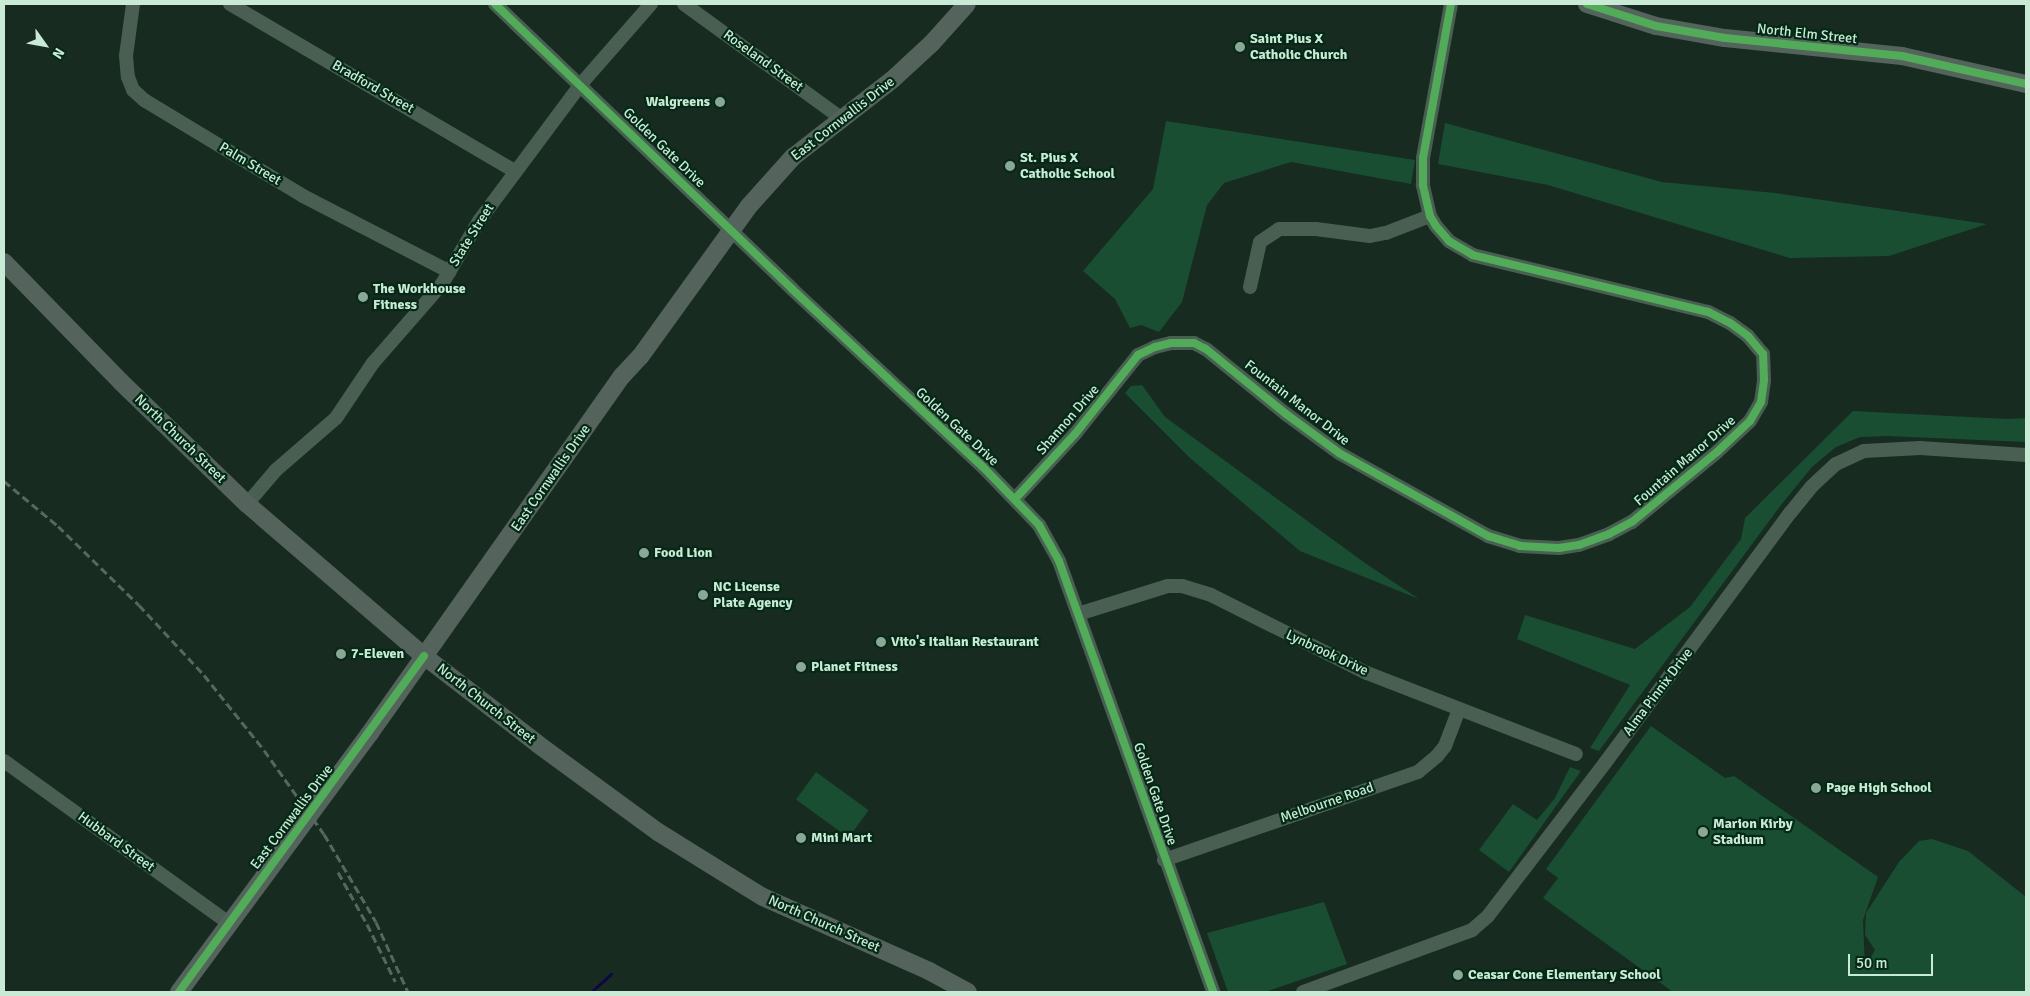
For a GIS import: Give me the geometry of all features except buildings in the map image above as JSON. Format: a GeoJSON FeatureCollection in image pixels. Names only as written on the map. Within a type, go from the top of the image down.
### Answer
{"type":"FeatureCollection","features":[{"type":"Feature","properties":{"kind":"main road","name":"East Cornwallis Drive"},"geometry":{"type":"LineString","coordinates":[[178,992],[342,772],[622,376],[640,357],[731,230],[768,183],[793,157],[914,61],[967,4]]}},
{"type":"Feature","properties":{"kind":"main road","name":"North Elm Street"},"geometry":{"type":"LineString","coordinates":[[1587,4],[1656,26],[1726,38],[1902,56],[2026,84]]}},
{"type":"Feature","properties":{"kind":"main road","name":"North Church Street"},"geometry":{"type":"LineString","coordinates":[[4,262],[121,382],[247,504],[424,656],[576,773],[689,853],[782,906],[929,971],[968,992]]}},
{"type":"Feature","properties":{"kind":"street","name":"Palm Street"},"geometry":{"type":"LineString","coordinates":[[133,4],[126,56],[127,70],[134,90],[144,100],[303,196],[450,272]]}},
{"type":"Feature","properties":{"kind":"street","name":"Bradford Street"},"geometry":{"type":"LineString","coordinates":[[230,4],[515,171]]}},
{"type":"Feature","properties":{"kind":"street","name":"Golden Gate Drive"},"geometry":{"type":"LineString","coordinates":[[495,4],[1016,499],[1039,525],[1059,560],[1164,860],[1213,992]]}},
{"type":"Feature","properties":{"kind":"street","name":"State Street"},"geometry":{"type":"LineString","coordinates":[[247,504],[276,470],[303,445],[330,424],[373,363],[450,272],[468,237],[581,84],[652,4]]}},
{"type":"Feature","properties":{"kind":"street","name":"Roseland Street"},"geometry":{"type":"LineString","coordinates":[[684,4],[842,119]]}},
{"type":"Feature","properties":{"kind":"street","name":"Fountain Manor Drive"},"geometry":{"type":"LineString","coordinates":[[1138,355],[1155,347],[1172,343],[1194,343],[1206,348],[1286,414],[1339,453],[1488,536],[1511,544],[1538,548],[1559,548],[1579,545],[1609,534],[1632,522],[1717,452],[1750,421],[1761,402],[1764,380],[1762,354],[1748,336],[1730,323],[1708,312],[1473,255],[1449,241],[1430,216],[1422,185],[1423,158],[1451,4]]}},
{"type":"Feature","properties":{"kind":"street"},"geometry":{"type":"LineString","coordinates":[[1250,287],[1260,242],[1279,229],[1316,229],[1370,236],[1386,233],[1430,216]]}},
{"type":"Feature","properties":{"kind":"street","name":"Shannon Drive"},"geometry":{"type":"LineString","coordinates":[[1016,499],[1075,434],[1138,355]]}},
{"type":"Feature","properties":{"kind":"street","name":"Alma Pinnix Drive"},"geometry":{"type":"LineString","coordinates":[[1303,992],[1472,930],[1488,916],[1605,763],[1790,512],[1810,487],[1836,464],[1864,451],[1920,448],[2026,455]]}},
{"type":"Feature","properties":{"kind":"street","name":"Lynbrook Drive"},"geometry":{"type":"LineString","coordinates":[[1078,614],[1168,586],[1182,586],[1210,595],[1368,673],[1576,754]]}},
{"type":"Feature","properties":{"kind":"street","name":"Melbourne Road"},"geometry":{"type":"LineString","coordinates":[[1164,860],[1418,772],[1437,756],[1444,746],[1459,710]]}},
{"type":"Feature","properties":{"kind":"street","name":"Hubbard Street"},"geometry":{"type":"LineString","coordinates":[[4,761],[229,923]]}},
{"type":"Feature","properties":{"kind":"green space"},"geometry":{"type":"Polygon","coordinates":[[[1166,121],[1415,160],[1411,184],[1291,162],[1224,183],[1207,205],[1182,302],[1159,332],[1141,325],[1130,328],[1115,299],[1083,271],[1153,189],[1166,121]]]}},
{"type":"Feature","properties":{"kind":"green space"},"geometry":{"type":"Polygon","coordinates":[[[1445,123],[1662,182],[1775,193],[1987,224],[1889,256],[1790,258],[1548,185],[1438,164],[1445,123]]]}},
{"type":"Feature","properties":{"kind":"green space"},"geometry":{"type":"Polygon","coordinates":[[[1142,385],[1165,417],[1365,563],[1419,599],[1300,551],[1190,458],[1125,393],[1131,386],[1142,385]]]}},
{"type":"Feature","properties":{"kind":"green space"},"geometry":{"type":"Polygon","coordinates":[[[1853,411],[2007,419],[2026,418],[2026,442],[1887,436],[1860,437],[1836,447],[1812,467],[1781,505],[1599,751],[1590,748],[1630,685],[1517,639],[1525,615],[1635,649],[1690,607],[1741,539],[1745,518],[1853,411]]]}},
{"type":"Feature","properties":{"kind":"green space","name":"Marion Kirby Stadium"},"geometry":{"type":"Polygon","coordinates":[[[1651,726],[1725,778],[1734,776],[1878,877],[1863,920],[1865,967],[1875,950],[1865,935],[1866,913],[1899,862],[1919,841],[1932,839],[1968,851],[2026,897],[2026,992],[1673,992],[1543,898],[1558,878],[1546,869],[1651,726]]]}},
{"type":"Feature","properties":{"kind":"green space"},"geometry":{"type":"Polygon","coordinates":[[[1570,767],[1581,771],[1509,872],[1479,850],[1513,804],[1537,820],[1555,798],[1570,767]]]}},
{"type":"Feature","properties":{"kind":"green space"},"geometry":{"type":"Polygon","coordinates":[[[816,772],[869,810],[849,838],[796,800],[816,772]]]}},
{"type":"Feature","properties":{"kind":"green space"},"geometry":{"type":"Polygon","coordinates":[[[1324,902],[1347,964],[1265,992],[1228,992],[1207,933],[1324,902]]]}},
{"type":"Feature","properties":{"kind":"waterway"},"geometry":{"type":"LineString","coordinates":[[591,992],[611,974]]}},
{"type":"Feature","properties":{"kind":"railway"},"geometry":{"type":"LineString","coordinates":[[4,481],[58,526],[139,605],[204,675],[264,750],[324,834],[376,922],[408,992]]}},
{"type":"Feature","properties":{"kind":"railway"},"geometry":{"type":"LineString","coordinates":[[338,872],[367,924],[395,981]]}},
{"type":"Feature","properties":{"kind":"cycle path"},"geometry":{"type":"LineString","coordinates":[[495,4],[792,289],[983,467],[1039,525],[1059,561],[1213,992]]}},
{"type":"Feature","properties":{"kind":"cycle path"},"geometry":{"type":"LineString","coordinates":[[1015,499],[1075,434],[1138,355],[1155,347],[1171,343],[1194,343],[1206,349],[1286,414],[1339,453],[1488,536],[1520,546],[1559,548],[1579,545],[1609,534],[1632,522],[1717,452],[1750,421],[1761,402],[1764,380],[1763,354],[1748,336],[1730,323],[1708,312],[1473,255],[1449,241],[1436,226],[1430,216],[1423,185],[1423,158],[1451,4]]}},
{"type":"Feature","properties":{"kind":"cycle path"},"geometry":{"type":"LineString","coordinates":[[1587,4],[1656,26],[1725,38],[1902,56],[2026,84]]}},
{"type":"Feature","properties":{"kind":"cycle path"},"geometry":{"type":"LineString","coordinates":[[179,992],[424,656]]}},
{"type":"Feature","properties":{"kind":"place","name":"Saint Pius X Catholic Church"},"geometry":{"type":"Point","coordinates":[1240,47]}},
{"type":"Feature","properties":{"kind":"place","name":"Walgreens"},"geometry":{"type":"Point","coordinates":[720,102]}},
{"type":"Feature","properties":{"kind":"place","name":"St. Pius X Catholic School"},"geometry":{"type":"Point","coordinates":[1010,166]}},
{"type":"Feature","properties":{"kind":"place","name":"The Workhouse Fitness"},"geometry":{"type":"Point","coordinates":[363,297]}},
{"type":"Feature","properties":{"kind":"place","name":"Food Lion"},"geometry":{"type":"Point","coordinates":[644,553]}},
{"type":"Feature","properties":{"kind":"place","name":"NC License Plate Agency"},"geometry":{"type":"Point","coordinates":[703,595]}},
{"type":"Feature","properties":{"kind":"place","name":"Vito's Italian Restaurant"},"geometry":{"type":"Point","coordinates":[881,642]}},
{"type":"Feature","properties":{"kind":"place","name":"7-Eleven"},"geometry":{"type":"Point","coordinates":[341,654]}},
{"type":"Feature","properties":{"kind":"place","name":"Planet Fitness"},"geometry":{"type":"Point","coordinates":[801,667]}},
{"type":"Feature","properties":{"kind":"place","name":"Page High School"},"geometry":{"type":"Point","coordinates":[1816,788]}},
{"type":"Feature","properties":{"kind":"place","name":"Marion Kirby Stadium"},"geometry":{"type":"Point","coordinates":[1703,832]}},
{"type":"Feature","properties":{"kind":"place","name":"Mini Mart"},"geometry":{"type":"Point","coordinates":[801,838]}},
{"type":"Feature","properties":{"kind":"place","name":"Ceasar Cone Elementary School"},"geometry":{"type":"Point","coordinates":[1458,975]}}]}
